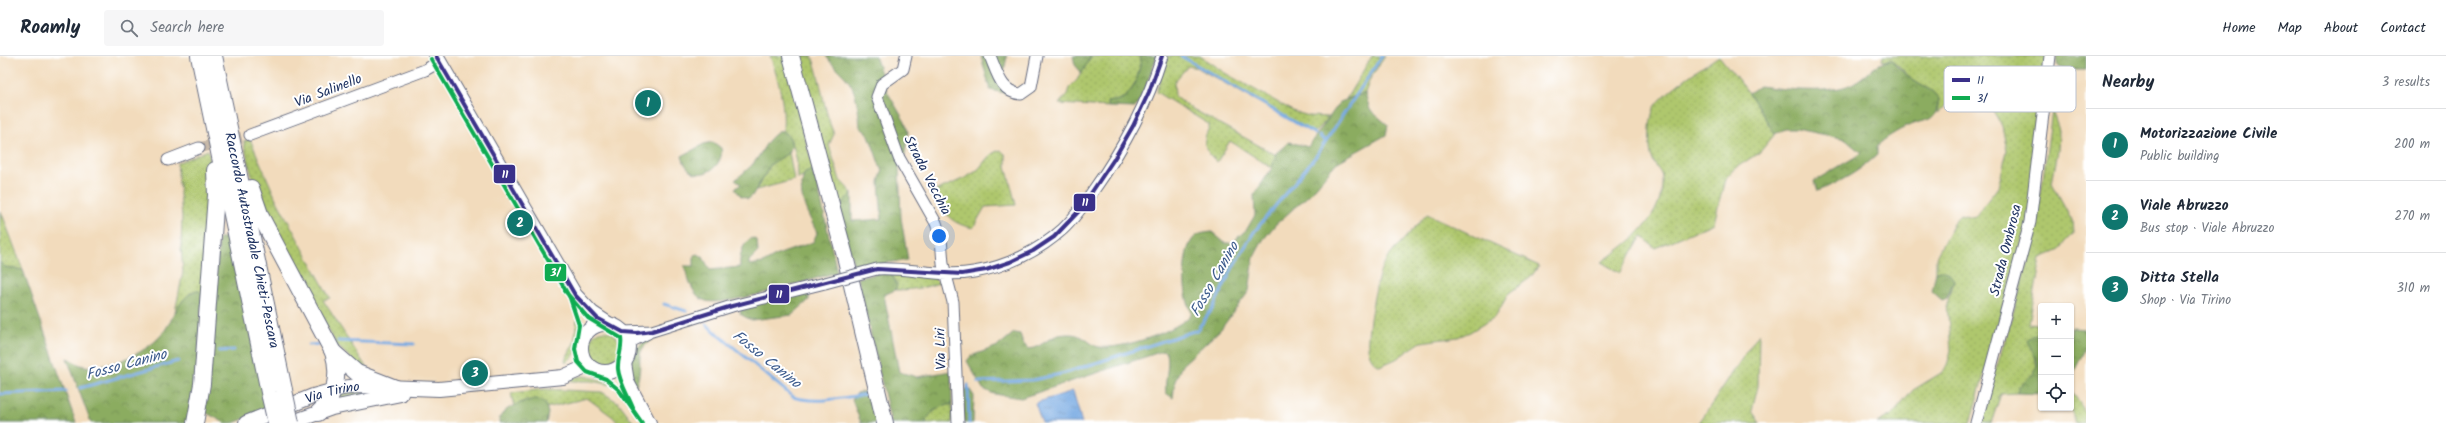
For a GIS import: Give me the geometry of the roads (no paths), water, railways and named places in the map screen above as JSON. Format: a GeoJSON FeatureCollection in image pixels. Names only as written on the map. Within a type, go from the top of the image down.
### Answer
{"type":"FeatureCollection","features":[{"type":"Feature","properties":{"kind":"highway","name":"Raccordo Autostradale Chieti-Pescara"},"geometry":{"type":"LineString","coordinates":[[200,56],[219,150],[277,394],[290,423]]}},
{"type":"Feature","properties":{"kind":"highway","name":"Raccordo Autostradale Chieti-Pescara"},"geometry":{"type":"LineString","coordinates":[[214,56],[238,169],[277,394],[276,423]]}},
{"type":"Feature","properties":{"kind":"highway"},"geometry":{"type":"LineString","coordinates":[[792,56],[847,263],[885,423]]}},
{"type":"Feature","properties":{"kind":"highway"},"geometry":{"type":"LineString","coordinates":[[195,423],[202,384],[216,186],[214,167],[219,150]]}},
{"type":"Feature","properties":{"kind":"highway"},"geometry":{"type":"LineString","coordinates":[[238,169],[250,183],[261,217],[333,352],[337,364],[337,375],[334,390],[327,404],[318,413]]}},
{"type":"Feature","properties":{"kind":"highway"},"geometry":{"type":"LineString","coordinates":[[333,352],[357,373],[398,389]]}},
{"type":"Feature","properties":{"kind":"main road"},"geometry":{"type":"LineString","coordinates":[[438,59],[575,295],[583,316],[585,333],[580,345],[580,352],[588,366],[606,372],[623,385],[635,399]]}},
{"type":"Feature","properties":{"kind":"main road"},"geometry":{"type":"LineString","coordinates":[[575,295],[592,314],[607,323],[626,338],[628,354],[624,363],[619,367],[606,372]]}},
{"type":"Feature","properties":{"kind":"main road"},"geometry":{"type":"LineString","coordinates":[[585,333],[599,324],[607,323]]}},
{"type":"Feature","properties":{"kind":"main road","name":"Via Tirino"},"geometry":{"type":"LineString","coordinates":[[550,378],[568,367],[580,352]]}},
{"type":"Feature","properties":{"kind":"main road"},"geometry":{"type":"LineString","coordinates":[[624,363],[627,382],[649,423]]}},
{"type":"Feature","properties":{"kind":"main road","name":"Via Tirino"},"geometry":{"type":"LineString","coordinates":[[290,423],[332,408],[423,390],[566,376],[588,366]]}},
{"type":"Feature","properties":{"kind":"main road","name":"Via Tirino"},"geometry":{"type":"LineString","coordinates":[[246,423],[334,390],[358,386],[423,390]]}},
{"type":"Feature","properties":{"kind":"street","name":"Strada Vecchia"},"geometry":{"type":"LineString","coordinates":[[906,56],[903,69],[882,84],[877,97],[899,158],[936,223],[946,274]]}},
{"type":"Feature","properties":{"kind":"street"},"geometry":{"type":"LineString","coordinates":[[990,56],[1002,84],[1007,90],[1021,94],[1032,87],[1037,56]]}},
{"type":"Feature","properties":{"kind":"street"},"geometry":{"type":"LineString","coordinates":[[626,338],[732,306],[877,269],[899,268],[946,274],[973,272],[998,266],[1032,250],[1063,228],[1099,182],[1136,123],[1162,56]]}},
{"type":"Feature","properties":{"kind":"street","name":"Strada Ombrosa"},"geometry":{"type":"LineString","coordinates":[[2049,66],[2050,56]]}},
{"type":"Feature","properties":{"kind":"street","name":"Via Salinello"},"geometry":{"type":"LineString","coordinates":[[250,135],[425,70],[438,59]]}},
{"type":"Feature","properties":{"kind":"street","name":"Strada Ombrosa"},"geometry":{"type":"LineString","coordinates":[[1976,423],[2030,222],[2043,112]]}},
{"type":"Feature","properties":{"kind":"street"},"geometry":{"type":"LineString","coordinates":[[168,160],[199,148]]}},
{"type":"Feature","properties":{"kind":"street","name":"Via Liri"},"geometry":{"type":"LineString","coordinates":[[946,274],[953,302],[958,423]]}},
{"type":"Feature","properties":{"kind":"water"},"geometry":{"type":"Polygon","coordinates":[[[1073,391],[1082,423],[1042,423],[1035,403],[1073,391]]]}},
{"type":"Feature","properties":{"kind":"waterway"},"geometry":{"type":"LineString","coordinates":[[1181,56],[1315,134]]}},
{"type":"Feature","properties":{"kind":"waterway","name":"Fosso Canino"},"geometry":{"type":"LineString","coordinates":[[978,382],[1033,380],[1065,373],[1197,330],[1213,308],[1234,265],[1254,232],[1316,156],[1382,56]]}},
{"type":"Feature","properties":{"kind":"waterway"},"geometry":{"type":"LineString","coordinates":[[1319,136],[1326,141]]}},
{"type":"Feature","properties":{"kind":"waterway","name":"Fosso Canino"},"geometry":{"type":"LineString","coordinates":[[664,304],[686,311]]}},
{"type":"Feature","properties":{"kind":"waterway","name":"Fosso Canino"},"geometry":{"type":"LineString","coordinates":[[706,324],[793,397],[820,400],[839,399],[867,394]]}},
{"type":"Feature","properties":{"kind":"waterway","name":"Fosso Canino"},"geometry":{"type":"LineString","coordinates":[[338,341],[414,344]]}},
{"type":"Feature","properties":{"kind":"waterway","name":"Fosso Canino"},"geometry":{"type":"LineString","coordinates":[[309,345],[322,344]]}},
{"type":"Feature","properties":{"kind":"waterway","name":"Fosso Canino"},"geometry":{"type":"LineString","coordinates":[[219,351],[234,350]]}},
{"type":"Feature","properties":{"kind":"waterway","name":"Fosso Canino"},"geometry":{"type":"LineString","coordinates":[[80,388],[178,361]]}},
{"type":"Feature","properties":{"kind":"waterway"},"geometry":{"type":"LineString","coordinates":[[968,385],[969,423]]}},
{"type":"Feature","properties":{"kind":"waterway","name":"Fosso Canino"},"geometry":{"type":"LineString","coordinates":[[0,394],[66,391]]}},
{"type":"Feature","properties":{"kind":"tunnel"},"geometry":{"type":"LineString","coordinates":[[199,148],[250,135]]}},
{"type":"Feature","properties":{"kind":"place","name":"Motorizzazione Civile"},"geometry":{"type":"Point","coordinates":[648,103]}},
{"type":"Feature","properties":{"kind":"place","name":"Viale Abruzzo"},"geometry":{"type":"Point","coordinates":[520,223]}},
{"type":"Feature","properties":{"kind":"place","name":"Ditta Stella"},"geometry":{"type":"Point","coordinates":[475,373]}}]}
